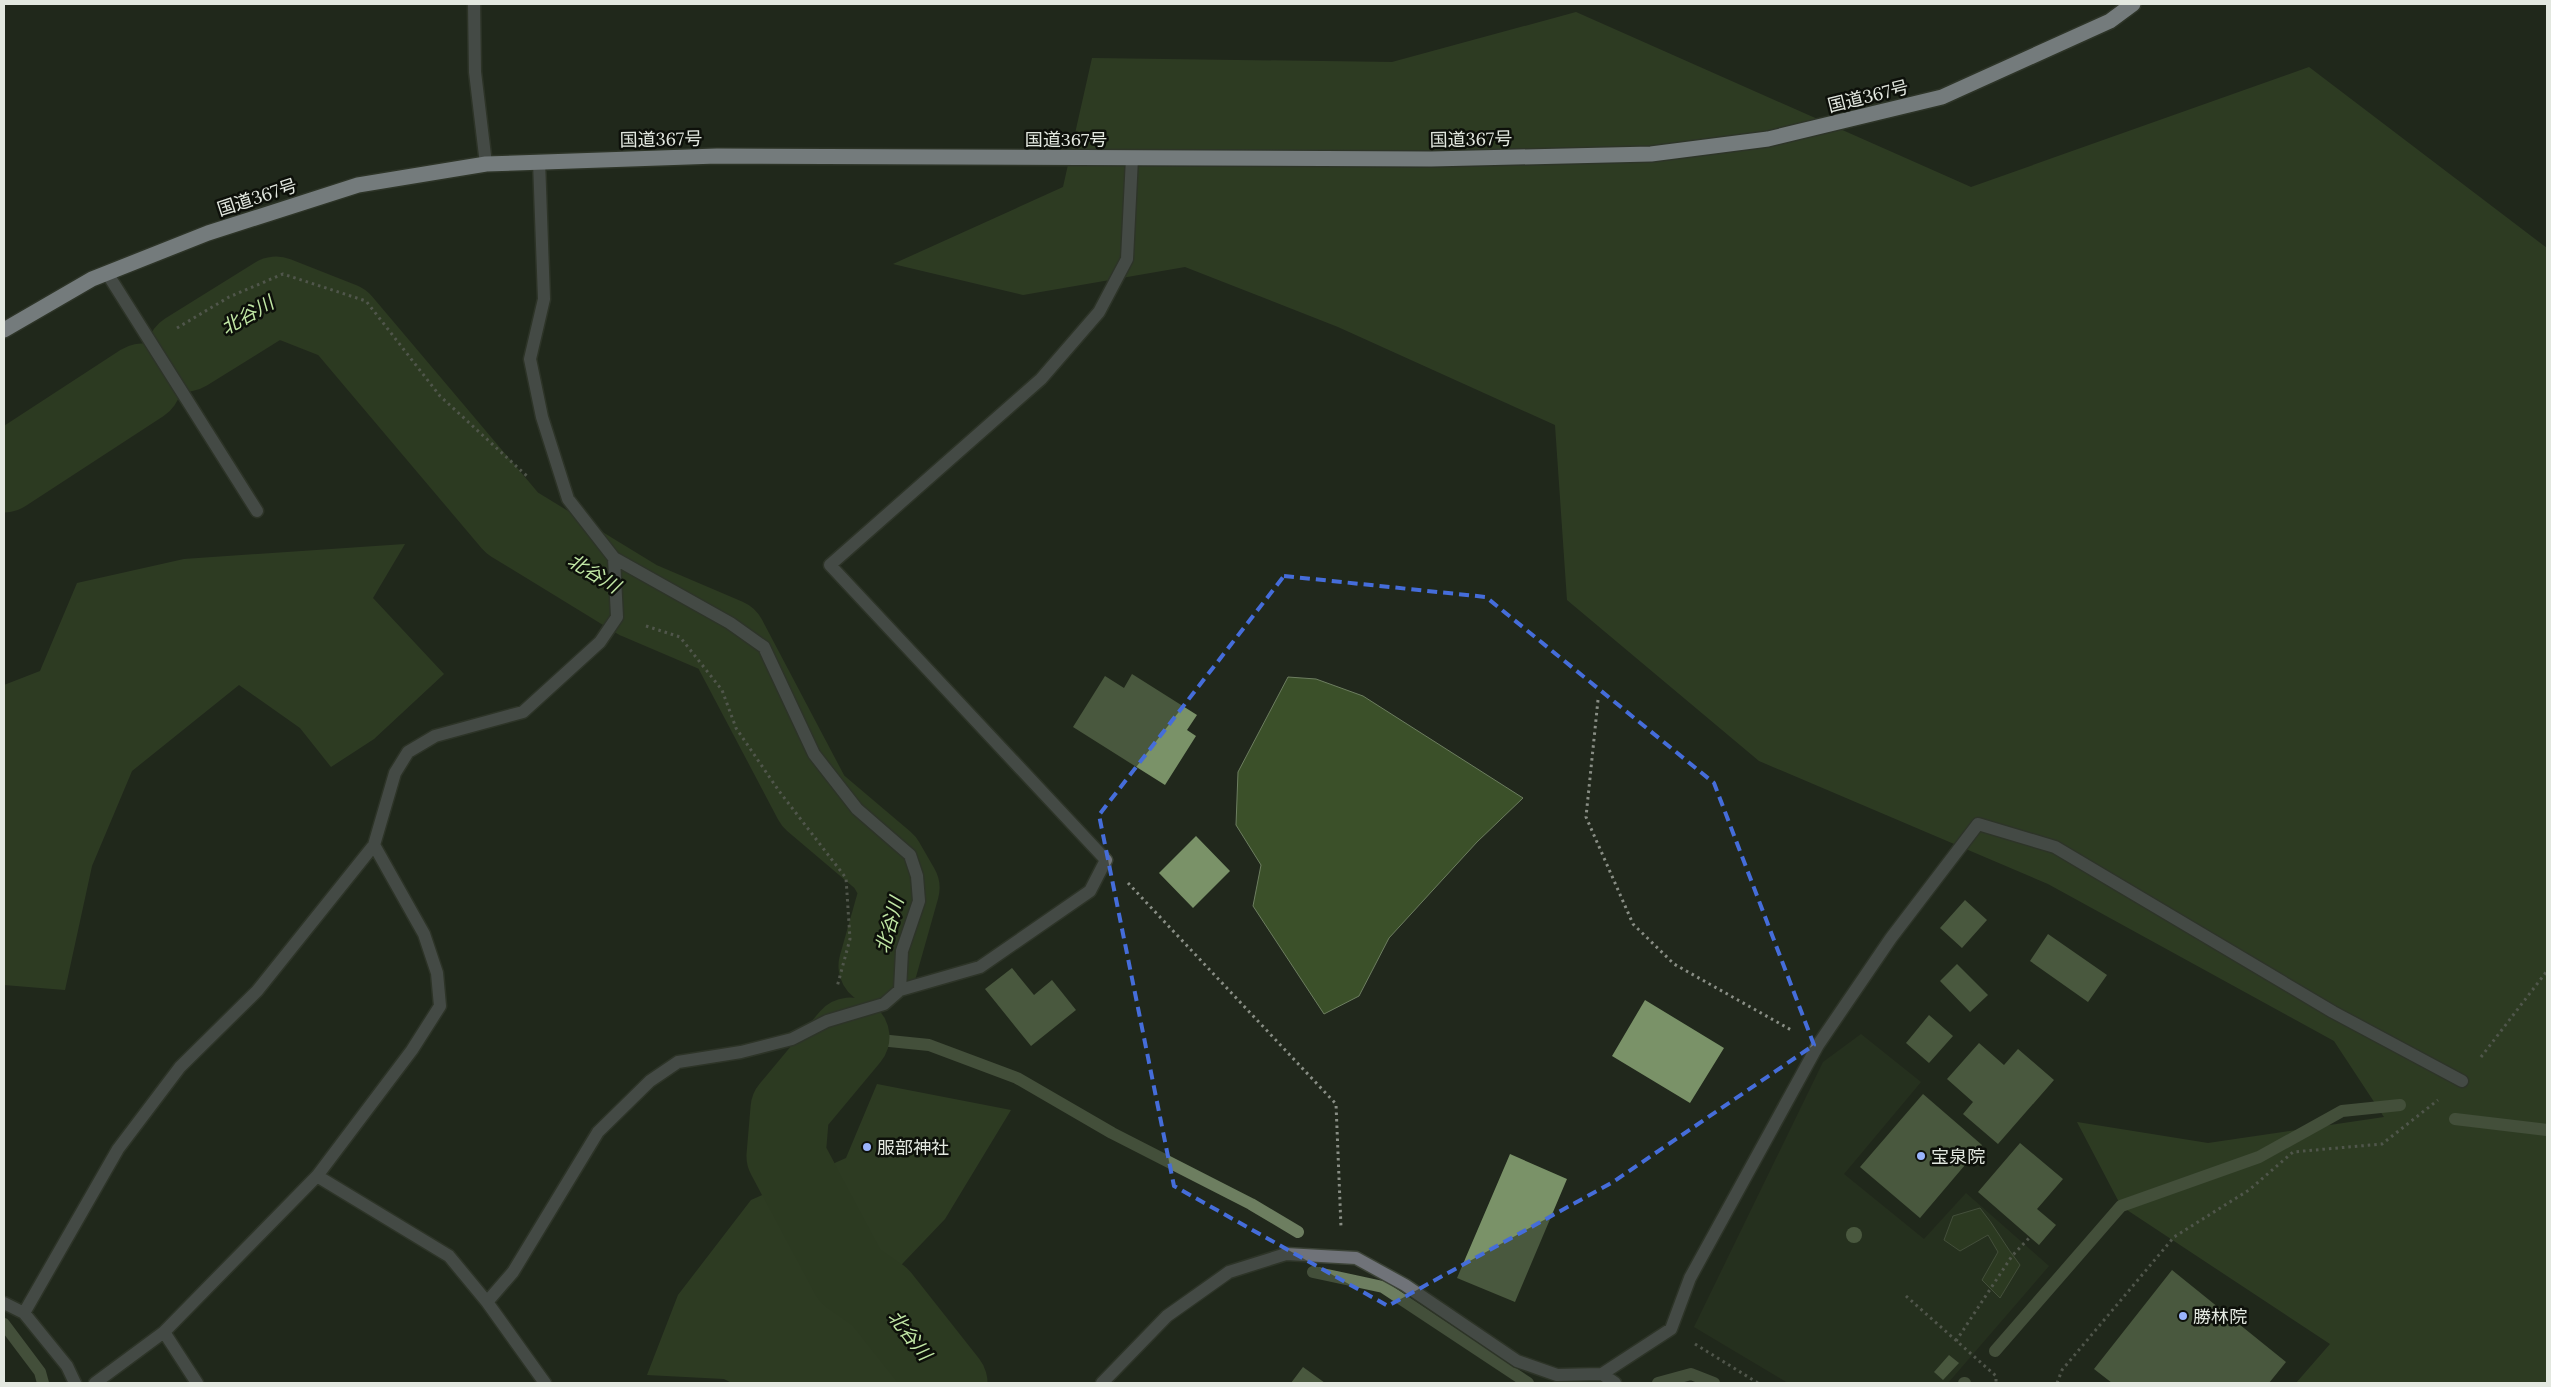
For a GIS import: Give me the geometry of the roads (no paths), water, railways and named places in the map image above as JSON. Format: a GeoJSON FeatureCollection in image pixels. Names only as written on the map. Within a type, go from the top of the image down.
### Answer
{"type":"FeatureCollection","features":[{"type":"Feature","properties":{"kind":"highway","name":"国道367号"},"geometry":{"type":"LineString","coordinates":[[4,330],[107,273],[208,233],[358,185],[486,164],[716,156],[1431,159],[1651,154],[1768,139],[1942,97],[2110,21],[2133,4]]}},
{"type":"Feature","properties":{"kind":"street"},"geometry":{"type":"LineString","coordinates":[[474,4],[475,72],[486,164]]}},
{"type":"Feature","properties":{"kind":"street"},"geometry":{"type":"LineString","coordinates":[[487,1302],[513,1272],[598,1132],[650,1081],[678,1062],[741,1052],[792,1039],[827,1021],[884,1004],[900,990],[980,967],[1090,891],[1106,860],[830,565],[1041,379],[1099,312],[1127,259],[1132,158]]}},
{"type":"Feature","properties":{"kind":"street"},"geometry":{"type":"LineString","coordinates":[[539,161],[544,299],[530,359],[542,417],[568,499],[614,558],[730,622],[764,647],[814,754],[857,809],[910,855],[917,876],[919,901],[902,951],[900,990]]}},
{"type":"Feature","properties":{"kind":"street"},"geometry":{"type":"LineString","coordinates":[[107,273],[258,511]]}},
{"type":"Feature","properties":{"kind":"street"},"geometry":{"type":"LineString","coordinates":[[24,1313],[118,1149],[180,1067],[257,991],[374,845],[395,773],[408,752],[435,736],[523,712],[600,642],[617,616],[614,558]]}},
{"type":"Feature","properties":{"kind":"street"},"geometry":{"type":"LineString","coordinates":[[1102,1383],[1167,1316],[1229,1272],[1286,1254],[1356,1258],[1405,1285],[1517,1361],[1557,1375],[1602,1374],[1671,1329],[1690,1278],[1818,1045],[1892,938],[1978,824],[2055,847],[2333,1012],[2462,1081]]}},
{"type":"Feature","properties":{"kind":"street"},"geometry":{"type":"LineString","coordinates":[[95,1383],[164,1332],[317,1176],[412,1050],[440,1006],[437,973],[424,934],[374,845]]}},
{"type":"Feature","properties":{"kind":"street"},"geometry":{"type":"LineString","coordinates":[[317,1176],[449,1256],[487,1302],[545,1383]]}},
{"type":"Feature","properties":{"kind":"street"},"geometry":{"type":"LineString","coordinates":[[4,1303],[24,1313],[67,1366],[75,1383]]}},
{"type":"Feature","properties":{"kind":"street"},"geometry":{"type":"LineString","coordinates":[[164,1332],[197,1383]]}},
{"type":"Feature","properties":{"kind":"street"},"geometry":{"type":"LineString","coordinates":[[1602,1374],[1615,1383]]}},
{"type":"Feature","properties":{"kind":"waterway","name":"北谷川"},"geometry":{"type":"LineString","coordinates":[[186,352],[276,296],[342,322],[512,523],[638,600],[727,638],[813,801],[885,862],[900,888],[878,966]]}},
{"type":"Feature","properties":{"kind":"waterway","name":"北谷川"},"geometry":{"type":"LineString","coordinates":[[4,473],[142,383]]}},
{"type":"Feature","properties":{"kind":"waterway"},"geometry":{"type":"LineString","coordinates":[[850,1037],[929,1045],[1017,1078],[1112,1133],[1251,1204],[1298,1232]]}},
{"type":"Feature","properties":{"kind":"waterway","name":"北谷川"},"geometry":{"type":"LineString","coordinates":[[850,1037],[790,1109],[786,1156],[850,1276],[880,1297],[948,1383]]}},
{"type":"Feature","properties":{"kind":"waterway"},"geometry":{"type":"LineString","coordinates":[[1995,1351],[2121,1206],[2259,1157],[2342,1111],[2400,1105]]}},
{"type":"Feature","properties":{"kind":"waterway"},"geometry":{"type":"LineString","coordinates":[[2455,1119],[2547,1130]]}},
{"type":"Feature","properties":{"kind":"waterway"},"geometry":{"type":"LineString","coordinates":[[1313,1272],[1383,1287],[1528,1383]]}},
{"type":"Feature","properties":{"kind":"waterway"},"geometry":{"type":"LineString","coordinates":[[4,1324],[40,1372],[43,1383]]}},
{"type":"Feature","properties":{"kind":"waterway"},"geometry":{"type":"LineString","coordinates":[[1658,1383],[1691,1374],[1714,1383]]}},
{"type":"Feature","properties":{"kind":"place","name":"服部神社"},"geometry":{"type":"Point","coordinates":[867,1147]}},
{"type":"Feature","properties":{"kind":"place","name":"宝泉院"},"geometry":{"type":"Point","coordinates":[1921,1156]}},
{"type":"Feature","properties":{"kind":"place","name":"勝林院"},"geometry":{"type":"Point","coordinates":[2183,1316]}}]}
